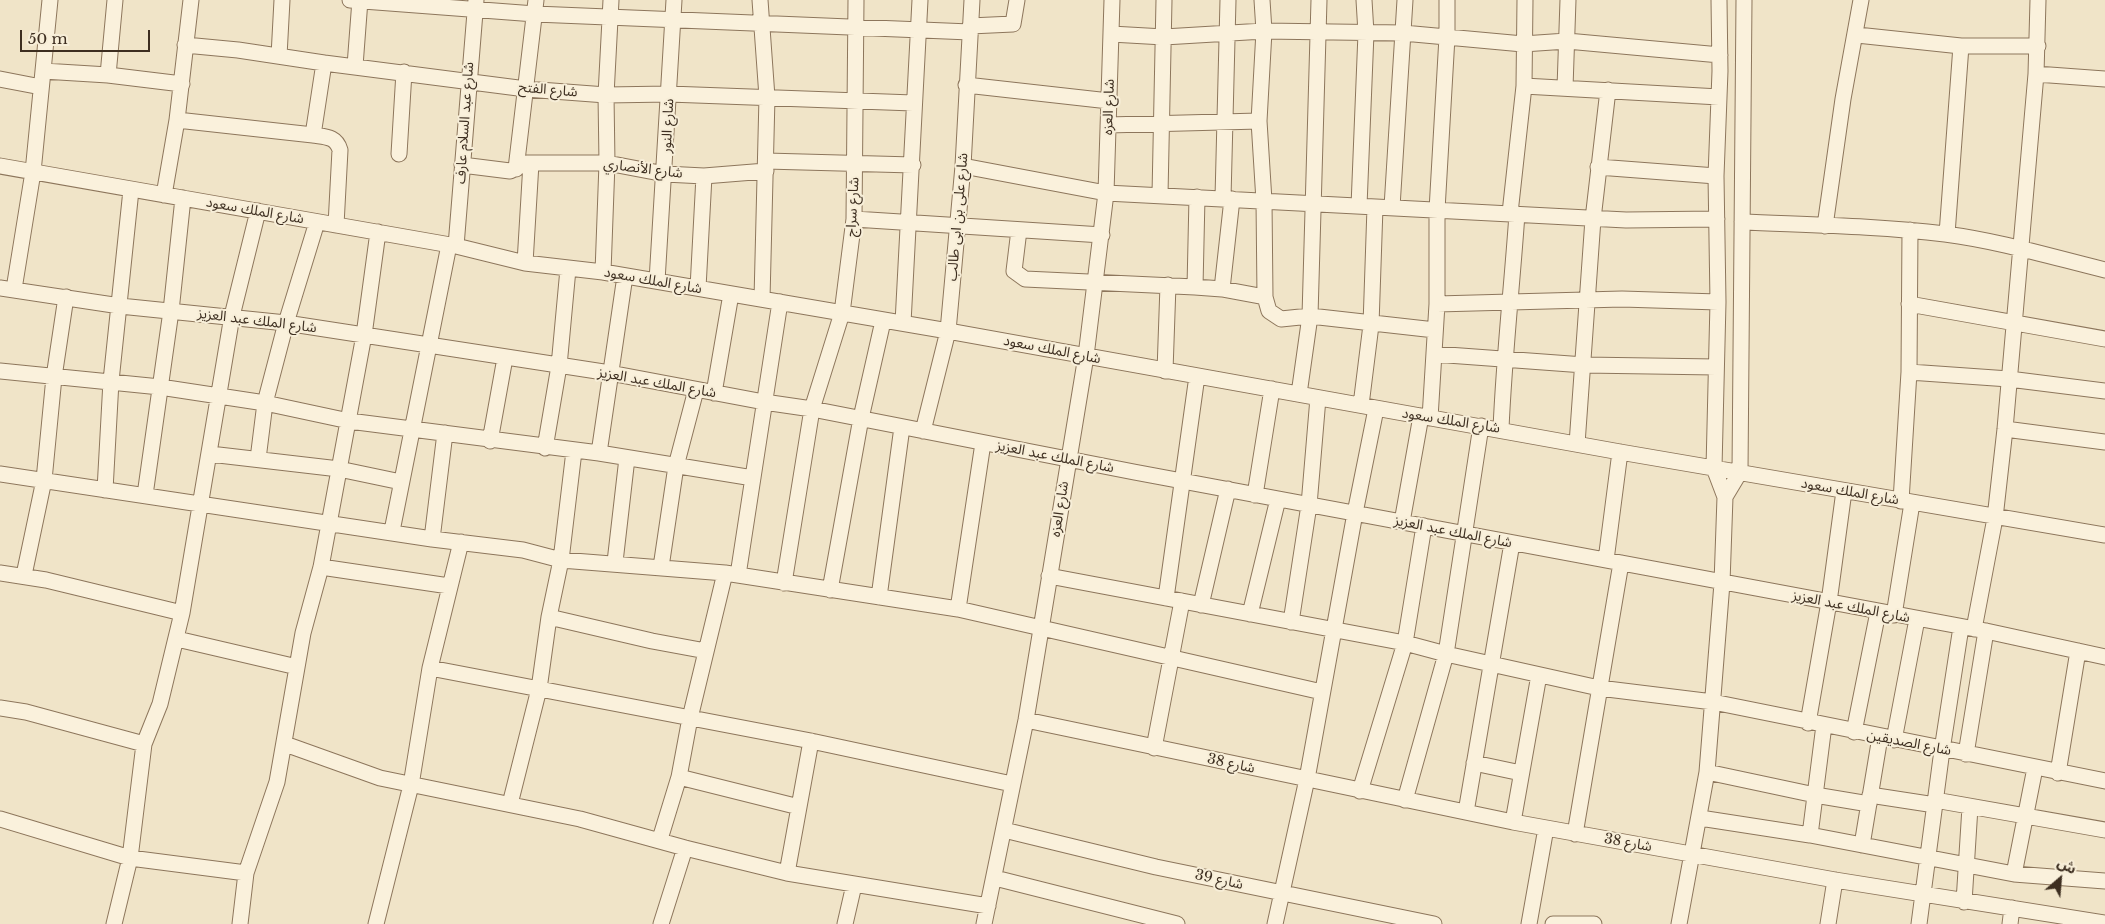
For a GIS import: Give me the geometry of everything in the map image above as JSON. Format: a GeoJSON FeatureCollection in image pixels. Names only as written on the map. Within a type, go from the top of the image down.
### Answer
{"type":"FeatureCollection","features":[{"type":"Feature","properties":{"kind":"street"},"geometry":{"type":"LineString","coordinates":[[7,288],[33,172],[50,0]]}},
{"type":"Feature","properties":{"kind":"street"},"geometry":{"type":"LineString","coordinates":[[108,75],[115,0]]}},
{"type":"Feature","properties":{"kind":"street"},"geometry":{"type":"LineString","coordinates":[[164,195],[182,84],[191,0]]}},
{"type":"Feature","properties":{"kind":"street"},"geometry":{"type":"LineString","coordinates":[[279,56],[282,0]]}},
{"type":"Feature","properties":{"kind":"street"},"geometry":{"type":"LineString","coordinates":[[355,66],[357,0],[536,7],[611,16],[673,19],[970,29],[1014,24],[1017,0]]}},
{"type":"Feature","properties":{"kind":"street"},"geometry":{"type":"LineString","coordinates":[[603,272],[607,163],[606,95],[611,0]]}},
{"type":"Feature","properties":{"kind":"street","name":"شارع النور"},"geometry":{"type":"LineString","coordinates":[[657,281],[670,94],[674,0]]}},
{"type":"Feature","properties":{"kind":"street"},"geometry":{"type":"LineString","coordinates":[[760,0],[767,97],[762,299]]}},
{"type":"Feature","properties":{"kind":"street","name":"شارع سراج"},"geometry":{"type":"LineString","coordinates":[[784,583],[812,409],[842,313],[854,218],[856,0]]}},
{"type":"Feature","properties":{"kind":"street"},"geometry":{"type":"LineString","coordinates":[[903,323],[913,165],[913,103],[920,0]]}},
{"type":"Feature","properties":{"kind":"street","name":"شارع على بن ابى طالب"},"geometry":{"type":"LineString","coordinates":[[923,430],[948,331],[963,166],[972,0]]}},
{"type":"Feature","properties":{"kind":"street","name":"شارع العزه"},"geometry":{"type":"LineString","coordinates":[[984,924],[1026,720],[1086,356],[1106,193],[1112,0]]}},
{"type":"Feature","properties":{"kind":"street"},"geometry":{"type":"LineString","coordinates":[[1160,195],[1164,0]]}},
{"type":"Feature","properties":{"kind":"street"},"geometry":{"type":"LineString","coordinates":[[1222,289],[1228,199],[1224,122],[1228,0]]}},
{"type":"Feature","properties":{"kind":"street"},"geometry":{"type":"LineString","coordinates":[[1262,0],[1264,31],[1259,121],[1264,201],[1265,297],[1269,312],[1278,318],[1310,316],[1371,325],[1435,330]]}},
{"type":"Feature","properties":{"kind":"street"},"geometry":{"type":"LineString","coordinates":[[1298,394],[1310,316],[1315,203],[1319,0]]}},
{"type":"Feature","properties":{"kind":"street"},"geometry":{"type":"LineString","coordinates":[[1359,206],[1366,33],[1364,0]]}},
{"type":"Feature","properties":{"kind":"street"},"geometry":{"type":"LineString","coordinates":[[1392,206],[1405,0]]}},
{"type":"Feature","properties":{"kind":"street"},"geometry":{"type":"LineString","coordinates":[[1402,522],[1425,417],[1434,354],[1437,304],[1437,210],[1447,37],[1447,0]]}},
{"type":"Feature","properties":{"kind":"street"},"geometry":{"type":"LineString","coordinates":[[1501,429],[1504,359],[1511,302],[1514,214],[1524,86],[1525,0]]}},
{"type":"Feature","properties":{"kind":"street"},"geometry":{"type":"LineString","coordinates":[[1565,88],[1568,0]]}},
{"type":"Feature","properties":{"kind":"street"},"geometry":{"type":"LineString","coordinates":[[1680,924],[1707,772],[1722,583],[1724,497],[1714,468],[1718,302],[1716,176],[1720,55],[1719,0]]}},
{"type":"Feature","properties":{"kind":"street"},"geometry":{"type":"LineString","coordinates":[[1724,497],[1740,472],[1744,0]]}},
{"type":"Feature","properties":{"kind":"street"},"geometry":{"type":"LineString","coordinates":[[1826,226],[1843,99],[1857,35],[1861,0]]}},
{"type":"Feature","properties":{"kind":"street"},"geometry":{"type":"LineString","coordinates":[[1919,924],[1942,750],[1974,629],[1995,518],[2005,429],[2036,74],[2038,0]]}},
{"type":"Feature","properties":{"kind":"street","name":"شارع عبد السلام عارف"},"geometry":{"type":"LineString","coordinates":[[392,531],[412,428],[453,246],[462,165],[475,4]]}},
{"type":"Feature","properties":{"kind":"street"},"geometry":{"type":"LineString","coordinates":[[516,169],[536,7]]}},
{"type":"Feature","properties":{"kind":"street"},"geometry":{"type":"LineString","coordinates":[[1111,34],[1164,37],[1264,31],[1403,33],[1524,44],[1568,41],[1720,55]]}},
{"type":"Feature","properties":{"kind":"street"},"geometry":{"type":"LineString","coordinates":[[1857,35],[1961,46],[2038,46]]}},
{"type":"Feature","properties":{"kind":"street","name":"شارع الفتح"},"geometry":{"type":"LineString","coordinates":[[185,45],[526,89],[606,95],[670,94],[913,103]]}},
{"type":"Feature","properties":{"kind":"street"},"geometry":{"type":"LineString","coordinates":[[1947,234],[1961,46]]}},
{"type":"Feature","properties":{"kind":"street"},"geometry":{"type":"LineString","coordinates":[[313,135],[324,63]]}},
{"type":"Feature","properties":{"kind":"street"},"geometry":{"type":"LineString","coordinates":[[43,71],[108,75],[182,84]]}},
{"type":"Feature","properties":{"kind":"street"},"geometry":{"type":"LineString","coordinates":[[399,154],[404,72]]}},
{"type":"Feature","properties":{"kind":"street"},"geometry":{"type":"LineString","coordinates":[[2036,74],[2105,80]]}},
{"type":"Feature","properties":{"kind":"street"},"geometry":{"type":"LineString","coordinates":[[0,79],[41,87]]}},
{"type":"Feature","properties":{"kind":"street"},"geometry":{"type":"LineString","coordinates":[[966,85],[1109,101]]}},
{"type":"Feature","properties":{"kind":"street"},"geometry":{"type":"LineString","coordinates":[[1524,86],[1718,97]]}},
{"type":"Feature","properties":{"kind":"street"},"geometry":{"type":"LineString","coordinates":[[1577,444],[1593,218],[1608,90]]}},
{"type":"Feature","properties":{"kind":"street"},"geometry":{"type":"LineString","coordinates":[[177,120],[331,138],[339,145],[340,150],[336,225]]}},
{"type":"Feature","properties":{"kind":"street"},"geometry":{"type":"LineString","coordinates":[[1108,125],[1259,121]]}},
{"type":"Feature","properties":{"kind":"street","name":"شارع الأنصاري"},"geometry":{"type":"LineString","coordinates":[[462,165],[510,171],[527,163],[607,163],[665,174],[704,176],[766,166],[855,162],[913,165]]}},
{"type":"Feature","properties":{"kind":"street"},"geometry":{"type":"LineString","coordinates":[[525,263],[532,164]]}},
{"type":"Feature","properties":{"kind":"street","name":"شارع الملك سعود"},"geometry":{"type":"LineString","coordinates":[[0,166],[378,232],[453,246],[525,263],[568,270],[603,272],[903,323],[1272,390],[1501,429],[1620,452],[2105,536]]}},
{"type":"Feature","properties":{"kind":"street"},"geometry":{"type":"LineString","coordinates":[[963,166],[1106,193],[1392,206],[1593,218],[1717,219]]}},
{"type":"Feature","properties":{"kind":"street"},"geometry":{"type":"LineString","coordinates":[[1598,167],[1716,176]]}},
{"type":"Feature","properties":{"kind":"street"},"geometry":{"type":"LineString","coordinates":[[698,288],[704,176]]}},
{"type":"Feature","properties":{"kind":"street"},"geometry":{"type":"LineString","coordinates":[[105,490],[111,381],[131,190]]}},
{"type":"Feature","properties":{"kind":"street"},"geometry":{"type":"LineString","coordinates":[[1195,287],[1197,197]]}},
{"type":"Feature","properties":{"kind":"street"},"geometry":{"type":"LineString","coordinates":[[146,495],[171,311],[183,198]]}},
{"type":"Feature","properties":{"kind":"street"},"geometry":{"type":"LineString","coordinates":[[1361,405],[1371,325],[1375,206]]}},
{"type":"Feature","properties":{"kind":"street"},"geometry":{"type":"LineString","coordinates":[[114,924],[130,858],[144,744],[160,704],[177,639],[232,316],[258,211]]}},
{"type":"Feature","properties":{"kind":"street"},"geometry":{"type":"LineString","coordinates":[[854,218],[1102,235]]}},
{"type":"Feature","properties":{"kind":"street"},"geometry":{"type":"LineString","coordinates":[[258,459],[265,403],[286,323],[317,222]]}},
{"type":"Feature","properties":{"kind":"street"},"geometry":{"type":"LineString","coordinates":[[1742,222],[1910,230],[1947,234],[2021,249],[2105,270]]}},
{"type":"Feature","properties":{"kind":"street"},"geometry":{"type":"LineString","coordinates":[[1019,230],[1014,267],[1020,277],[1222,289],[1265,297]]}},
{"type":"Feature","properties":{"kind":"street"},"geometry":{"type":"LineString","coordinates":[[1894,615],[1906,502],[1910,230]]}},
{"type":"Feature","properties":{"kind":"street"},"geometry":{"type":"LineString","coordinates":[[240,924],[246,873],[277,782],[303,633],[321,567],[364,335],[378,232]]}},
{"type":"Feature","properties":{"kind":"street"},"geometry":{"type":"LineString","coordinates":[[545,448],[559,366],[568,270]]}},
{"type":"Feature","properties":{"kind":"street"},"geometry":{"type":"LineString","coordinates":[[599,453],[625,276]]}},
{"type":"Feature","properties":{"kind":"street"},"geometry":{"type":"LineString","coordinates":[[1165,371],[1168,285]]}},
{"type":"Feature","properties":{"kind":"street","name":"شارع الملك عبد العزيز"},"geometry":{"type":"LineString","coordinates":[[7,288],[120,306],[286,323],[610,373],[696,390],[861,418],[1255,495],[1974,629],[2105,657]]}},
{"type":"Feature","properties":{"kind":"street"},"geometry":{"type":"LineString","coordinates":[[714,393],[731,294]]}},
{"type":"Feature","properties":{"kind":"street"},"geometry":{"type":"LineString","coordinates":[[24,575],[44,480],[54,376],[66,298]]}},
{"type":"Feature","properties":{"kind":"street"},"geometry":{"type":"LineString","coordinates":[[1437,304],[1586,300],[1718,302]]}},
{"type":"Feature","properties":{"kind":"street"},"geometry":{"type":"LineString","coordinates":[[660,840],[679,777],[690,718],[706,651],[732,574],[753,478],[780,302]]}},
{"type":"Feature","properties":{"kind":"street"},"geometry":{"type":"LineString","coordinates":[[1909,304],[2105,339]]}},
{"type":"Feature","properties":{"kind":"street"},"geometry":{"type":"LineString","coordinates":[[830,590],[861,418],[883,321]]}},
{"type":"Feature","properties":{"kind":"street"},"geometry":{"type":"LineString","coordinates":[[1434,354],[1584,365],[1716,367]]}},
{"type":"Feature","properties":{"kind":"street"},"geometry":{"type":"LineString","coordinates":[[490,441],[505,358]]}},
{"type":"Feature","properties":{"kind":"street"},"geometry":{"type":"LineString","coordinates":[[0,372],[160,387],[265,403],[349,421],[412,428],[490,441],[599,453],[753,478]]}},
{"type":"Feature","properties":{"kind":"street"},"geometry":{"type":"LineString","coordinates":[[1909,372],[2009,379],[2105,391]]}},
{"type":"Feature","properties":{"kind":"street"},"geometry":{"type":"LineString","coordinates":[[1166,598],[1197,376]]}},
{"type":"Feature","properties":{"kind":"street"},"geometry":{"type":"LineString","coordinates":[[662,567],[676,466],[696,390]]}},
{"type":"Feature","properties":{"kind":"street"},"geometry":{"type":"LineString","coordinates":[[1255,495],[1272,390]]}},
{"type":"Feature","properties":{"kind":"street"},"geometry":{"type":"LineString","coordinates":[[1291,622],[1309,505],[1318,398]]}},
{"type":"Feature","properties":{"kind":"street"},"geometry":{"type":"LineString","coordinates":[[1275,924],[1307,779],[1333,630],[1376,408]]}},
{"type":"Feature","properties":{"kind":"street"},"geometry":{"type":"LineString","coordinates":[[879,597],[902,426]]}},
{"type":"Feature","properties":{"kind":"street"},"geometry":{"type":"LineString","coordinates":[[1404,800],[1446,654],[1481,426]]}},
{"type":"Feature","properties":{"kind":"street"},"geometry":{"type":"LineString","coordinates":[[2005,429],[2105,442]]}},
{"type":"Feature","properties":{"kind":"street"},"geometry":{"type":"LineString","coordinates":[[432,539],[445,433]]}},
{"type":"Feature","properties":{"kind":"street"},"geometry":{"type":"LineString","coordinates":[[958,610],[983,443]]}},
{"type":"Feature","properties":{"kind":"street"},"geometry":{"type":"LineString","coordinates":[[510,804],[539,689],[549,617],[562,560],[574,451]]}},
{"type":"Feature","properties":{"kind":"street"},"geometry":{"type":"LineString","coordinates":[[1606,560],[1620,452]]}},
{"type":"Feature","properties":{"kind":"street"},"geometry":{"type":"LineString","coordinates":[[210,454],[339,469],[401,482]]}},
{"type":"Feature","properties":{"kind":"street"},"geometry":{"type":"LineString","coordinates":[[615,562],[627,458]]}},
{"type":"Feature","properties":{"kind":"street"},"geometry":{"type":"LineString","coordinates":[[0,474],[201,505],[392,531],[432,539],[523,550],[562,560],[615,562],[732,574],[958,610],[1172,656],[1322,692]]}},
{"type":"Feature","properties":{"kind":"street"},"geometry":{"type":"LineString","coordinates":[[1201,605],[1228,489]]}},
{"type":"Feature","properties":{"kind":"street"},"geometry":{"type":"LineString","coordinates":[[1808,723],[1829,602],[1844,491]]}},
{"type":"Feature","properties":{"kind":"street"},"geometry":{"type":"LineString","coordinates":[[1250,614],[1278,499]]}},
{"type":"Feature","properties":{"kind":"street"},"geometry":{"type":"LineString","coordinates":[[1360,791],[1405,643],[1424,526]]}},
{"type":"Feature","properties":{"kind":"street"},"geometry":{"type":"LineString","coordinates":[[376,924],[411,785],[430,668],[461,542]]}},
{"type":"Feature","properties":{"kind":"street"},"geometry":{"type":"LineString","coordinates":[[1466,812],[1512,543]]}},
{"type":"Feature","properties":{"kind":"street"},"geometry":{"type":"LineString","coordinates":[[1575,834],[1621,563]]}},
{"type":"Feature","properties":{"kind":"street"},"geometry":{"type":"LineString","coordinates":[[321,567],[449,586]]}},
{"type":"Feature","properties":{"kind":"street"},"geometry":{"type":"LineString","coordinates":[[0,573],[24,575],[182,613]]}},
{"type":"Feature","properties":{"kind":"street","name":"شارع الصديقين"},"geometry":{"type":"LineString","coordinates":[[1049,576],[1405,643],[1599,688],[1713,702],[1887,739],[2105,781]]}},
{"type":"Feature","properties":{"kind":"street"},"geometry":{"type":"LineString","coordinates":[[1154,748],[1182,601]]}},
{"type":"Feature","properties":{"kind":"street"},"geometry":{"type":"LineString","coordinates":[[1854,732],[1878,612]]}},
{"type":"Feature","properties":{"kind":"street"},"geometry":{"type":"LineString","coordinates":[[549,617],[706,651]]}},
{"type":"Feature","properties":{"kind":"street"},"geometry":{"type":"LineString","coordinates":[[1862,845],[1869,799],[1887,739],[1917,619]]}},
{"type":"Feature","properties":{"kind":"street"},"geometry":{"type":"LineString","coordinates":[[1966,754],[1974,629]]}},
{"type":"Feature","properties":{"kind":"street"},"geometry":{"type":"LineString","coordinates":[[177,639],[297,667]]}},
{"type":"Feature","properties":{"kind":"street"},"geometry":{"type":"LineString","coordinates":[[2058,773],[2078,651]]}},
{"type":"Feature","properties":{"kind":"street"},"geometry":{"type":"LineString","coordinates":[[430,668],[811,741],[1012,784]]}},
{"type":"Feature","properties":{"kind":"street"},"geometry":{"type":"LineString","coordinates":[[1513,822],[1539,675]]}},
{"type":"Feature","properties":{"kind":"street"},"geometry":{"type":"LineString","coordinates":[[0,708],[26,712],[144,744]]}},
{"type":"Feature","properties":{"kind":"street","name":"شارع 38"},"geometry":{"type":"LineString","coordinates":[[1026,720],[1360,791],[1575,834],[1964,902],[2105,923]]}},
{"type":"Feature","properties":{"kind":"street"},"geometry":{"type":"LineString","coordinates":[[1810,835],[1824,725]]}},
{"type":"Feature","properties":{"kind":"street"},"geometry":{"type":"LineString","coordinates":[[787,873],[811,741]]}},
{"type":"Feature","properties":{"kind":"street"},"geometry":{"type":"LineString","coordinates":[[285,744],[366,774],[411,785],[580,818],[685,848],[787,873],[988,906]]}},
{"type":"Feature","properties":{"kind":"street"},"geometry":{"type":"LineString","coordinates":[[1474,763],[1521,773]]}},
{"type":"Feature","properties":{"kind":"street"},"geometry":{"type":"LineString","coordinates":[[2014,874],[2035,768]]}},
{"type":"Feature","properties":{"kind":"street"},"geometry":{"type":"LineString","coordinates":[[1707,772],[1815,795],[1935,802],[2105,830]]}},
{"type":"Feature","properties":{"kind":"street"},"geometry":{"type":"LineString","coordinates":[[679,777],[799,807]]}},
{"type":"Feature","properties":{"kind":"street"},"geometry":{"type":"LineString","coordinates":[[1964,902],[1970,807]]}},
{"type":"Feature","properties":{"kind":"street"},"geometry":{"type":"LineString","coordinates":[[1700,818],[1810,835],[2014,874],[2105,881]]}},
{"type":"Feature","properties":{"kind":"street"},"geometry":{"type":"LineString","coordinates":[[0,819],[130,858],[246,873]]}},
{"type":"Feature","properties":{"kind":"street"},"geometry":{"type":"LineString","coordinates":[[1529,924],[1546,828]]}},
{"type":"Feature","properties":{"kind":"street","name":"شارع 39"},"geometry":{"type":"LineString","coordinates":[[1004,830],[1156,866],[1434,924]]}},
{"type":"Feature","properties":{"kind":"street"},"geometry":{"type":"LineString","coordinates":[[660,924],[685,848]]}},
{"type":"Feature","properties":{"kind":"street"},"geometry":{"type":"LineString","coordinates":[[995,878],[1177,924]]}},
{"type":"Feature","properties":{"kind":"street"},"geometry":{"type":"LineString","coordinates":[[1828,924],[1835,880]]}},
{"type":"Feature","properties":{"kind":"street"},"geometry":{"type":"LineString","coordinates":[[845,924],[854,885]]}},
{"type":"Feature","properties":{"kind":"street"},"geometry":{"type":"LineString","coordinates":[[2010,924],[2012,908]]}},
{"type":"Feature","properties":{"kind":"street"},"geometry":{"type":"LineString","coordinates":[[1553,924],[1594,924]]}}]}
